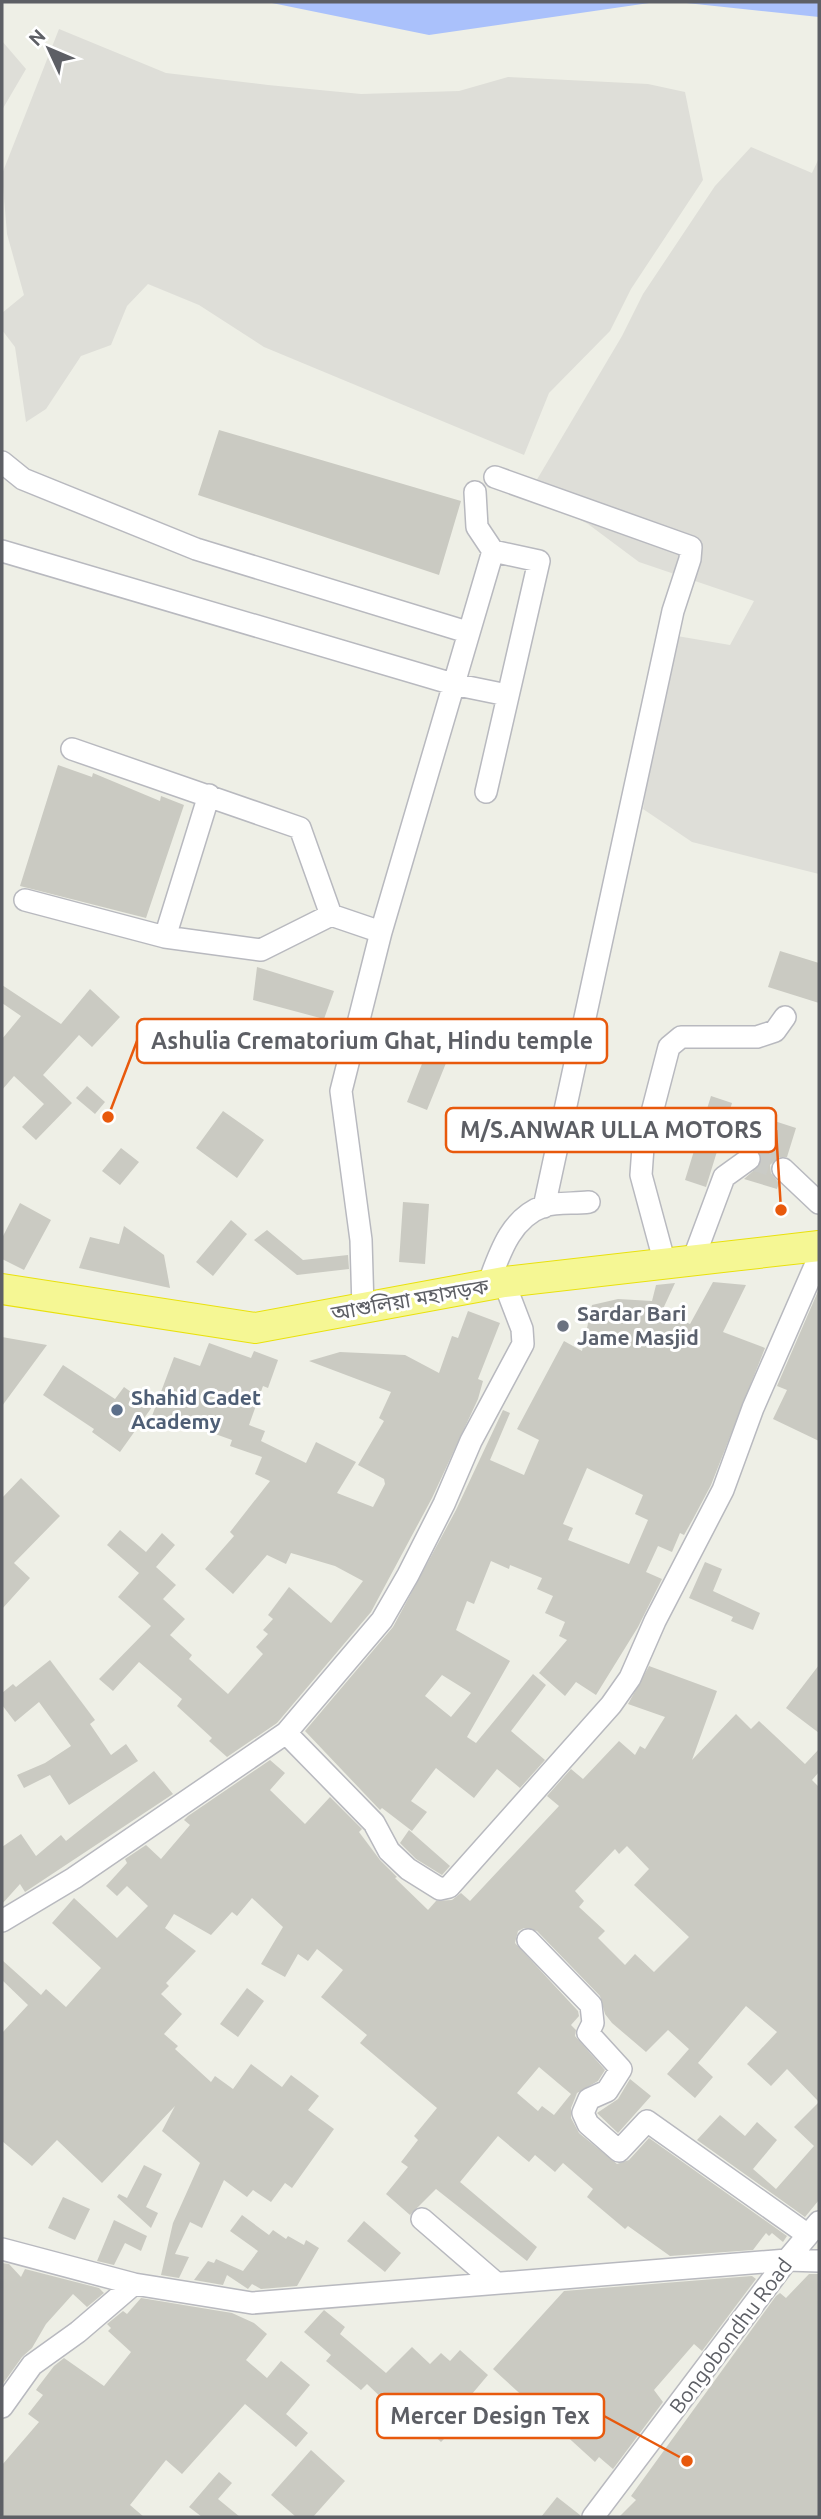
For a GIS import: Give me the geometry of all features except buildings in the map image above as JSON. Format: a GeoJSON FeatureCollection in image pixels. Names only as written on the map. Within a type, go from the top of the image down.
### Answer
{"type":"FeatureCollection","features":[{"type":"Feature","properties":{"kind":"highway","name":"আশুলিয়া মহাসড়ক"},"geometry":{"type":"LineString","coordinates":[[2,1289],[255,1328],[496,1284],[819,1246]]}},
{"type":"Feature","properties":{"kind":"street"},"geometry":{"type":"LineString","coordinates":[[2,462],[23,479],[196,549],[467,632]]}},
{"type":"Feature","properties":{"kind":"street"},"geometry":{"type":"LineString","coordinates":[[495,477],[685,543],[691,547],[692,554],[673,611],[544,1206]]}},
{"type":"Feature","properties":{"kind":"street"},"geometry":{"type":"LineString","coordinates":[[475,492],[477,527],[493,551],[539,561],[486,792]]}},
{"type":"Feature","properties":{"kind":"street"},"geometry":{"type":"LineString","coordinates":[[2,551],[453,684],[507,695]]}},
{"type":"Feature","properties":{"kind":"street"},"geometry":{"type":"LineString","coordinates":[[363,1308],[361,1240],[341,1091],[381,932],[467,632],[493,551]]}},
{"type":"Feature","properties":{"kind":"street"},"geometry":{"type":"LineString","coordinates":[[72,749],[300,828],[331,915]]}},
{"type":"Feature","properties":{"kind":"street"},"geometry":{"type":"LineString","coordinates":[[165,937],[209,795]]}},
{"type":"Feature","properties":{"kind":"street"},"geometry":{"type":"LineString","coordinates":[[25,900],[165,937],[261,950],[331,915],[381,932]]}},
{"type":"Feature","properties":{"kind":"street"},"geometry":{"type":"LineString","coordinates":[[679,1262],[641,1175],[643,1146],[669,1047],[681,1037],[757,1037],[775,1031],[785,1017]]}},
{"type":"Feature","properties":{"kind":"street"},"geometry":{"type":"LineString","coordinates":[[679,1262],[724,1177],[749,1159]]}},
{"type":"Feature","properties":{"kind":"street"},"geometry":{"type":"LineString","coordinates":[[783,1169],[819,1203]]}},
{"type":"Feature","properties":{"kind":"street"},"geometry":{"type":"LineString","coordinates":[[2,1921],[74,1878],[286,1732],[382,1620],[414,1563],[471,1441],[523,1344],[522,1329],[496,1284],[506,1238],[544,1206],[589,1202]]}},
{"type":"Feature","properties":{"kind":"street"},"geometry":{"type":"LineString","coordinates":[[286,1732],[374,1823],[389,1851],[408,1869],[440,1889],[450,1887],[611,1705],[630,1678],[655,1620],[723,1490],[753,1408],[819,1257]]}},
{"type":"Feature","properties":{"kind":"street"},"geometry":{"type":"LineString","coordinates":[[528,1940],[591,2005],[593,2024],[588,2033],[621,2069],[607,2091],[589,2099],[583,2113],[589,2124],[619,2151],[647,2121],[813,2229]]}},
{"type":"Feature","properties":{"kind":"street"},"geometry":{"type":"LineString","coordinates":[[422,2219],[496,2283]]}},
{"type":"Feature","properties":{"kind":"street","name":"Bongobondhu Road"},"geometry":{"type":"LineString","coordinates":[[593,2517],[813,2229]]}},
{"type":"Feature","properties":{"kind":"street"},"geometry":{"type":"LineString","coordinates":[[2,2249],[134,2284],[252,2303],[787,2260],[819,2261]]}},
{"type":"Feature","properties":{"kind":"street"},"geometry":{"type":"LineString","coordinates":[[2,2407],[32,2365],[78,2332],[134,2284]]}},
{"type":"Feature","properties":{"kind":"shaded area"},"geometry":{"type":"Polygon","coordinates":[[[59,29],[166,73],[268,85],[361,94],[459,91],[508,77],[648,84],[685,92],[703,180],[631,289],[610,331],[549,393],[524,455],[264,347],[199,305],[148,284],[127,306],[111,345],[81,356],[46,409],[26,422],[15,347],[2,330],[2,313],[24,295],[7,234],[2,174],[59,29]]]}},
{"type":"Feature","properties":{"kind":"shaded area"},"geometry":{"type":"Polygon","coordinates":[[[2,41],[26,69],[2,110],[2,41]]]}},
{"type":"Feature","properties":{"kind":"shaded area"},"geometry":{"type":"Polygon","coordinates":[[[751,147],[812,173],[819,158],[819,874],[692,842],[643,809],[671,635],[730,645],[754,601],[639,562],[588,524],[529,493],[622,336],[643,294],[715,186],[751,147]]]}},
{"type":"Feature","properties":{"kind":"water"},"geometry":{"type":"Polygon","coordinates":[[[267,2],[656,2],[429,35],[267,2]]]}},
{"type":"Feature","properties":{"kind":"water"},"geometry":{"type":"Polygon","coordinates":[[[677,2],[819,2],[819,17],[677,2]]]}},
{"type":"Feature","properties":{"kind":"tunnel"},"geometry":{"type":"LineString","coordinates":[[749,1159],[783,1169]]}},
{"type":"Feature","properties":{"kind":"place","name":"Ashulia Crematorium Ghat, Hindu temple"},"geometry":{"type":"Point","coordinates":[108,1117]}},
{"type":"Feature","properties":{"kind":"place","name":"M/S.ANWAR ULLA MOTORS"},"geometry":{"type":"Point","coordinates":[781,1210]}},
{"type":"Feature","properties":{"kind":"place","name":"Sardar Bari Jame Masjid"},"geometry":{"type":"Point","coordinates":[563,1326]}},
{"type":"Feature","properties":{"kind":"place","name":"Shahid Cadet Academy"},"geometry":{"type":"Point","coordinates":[117,1410]}},
{"type":"Feature","properties":{"kind":"place","name":"Mercer Design Tex"},"geometry":{"type":"Point","coordinates":[687,2461]}}]}
